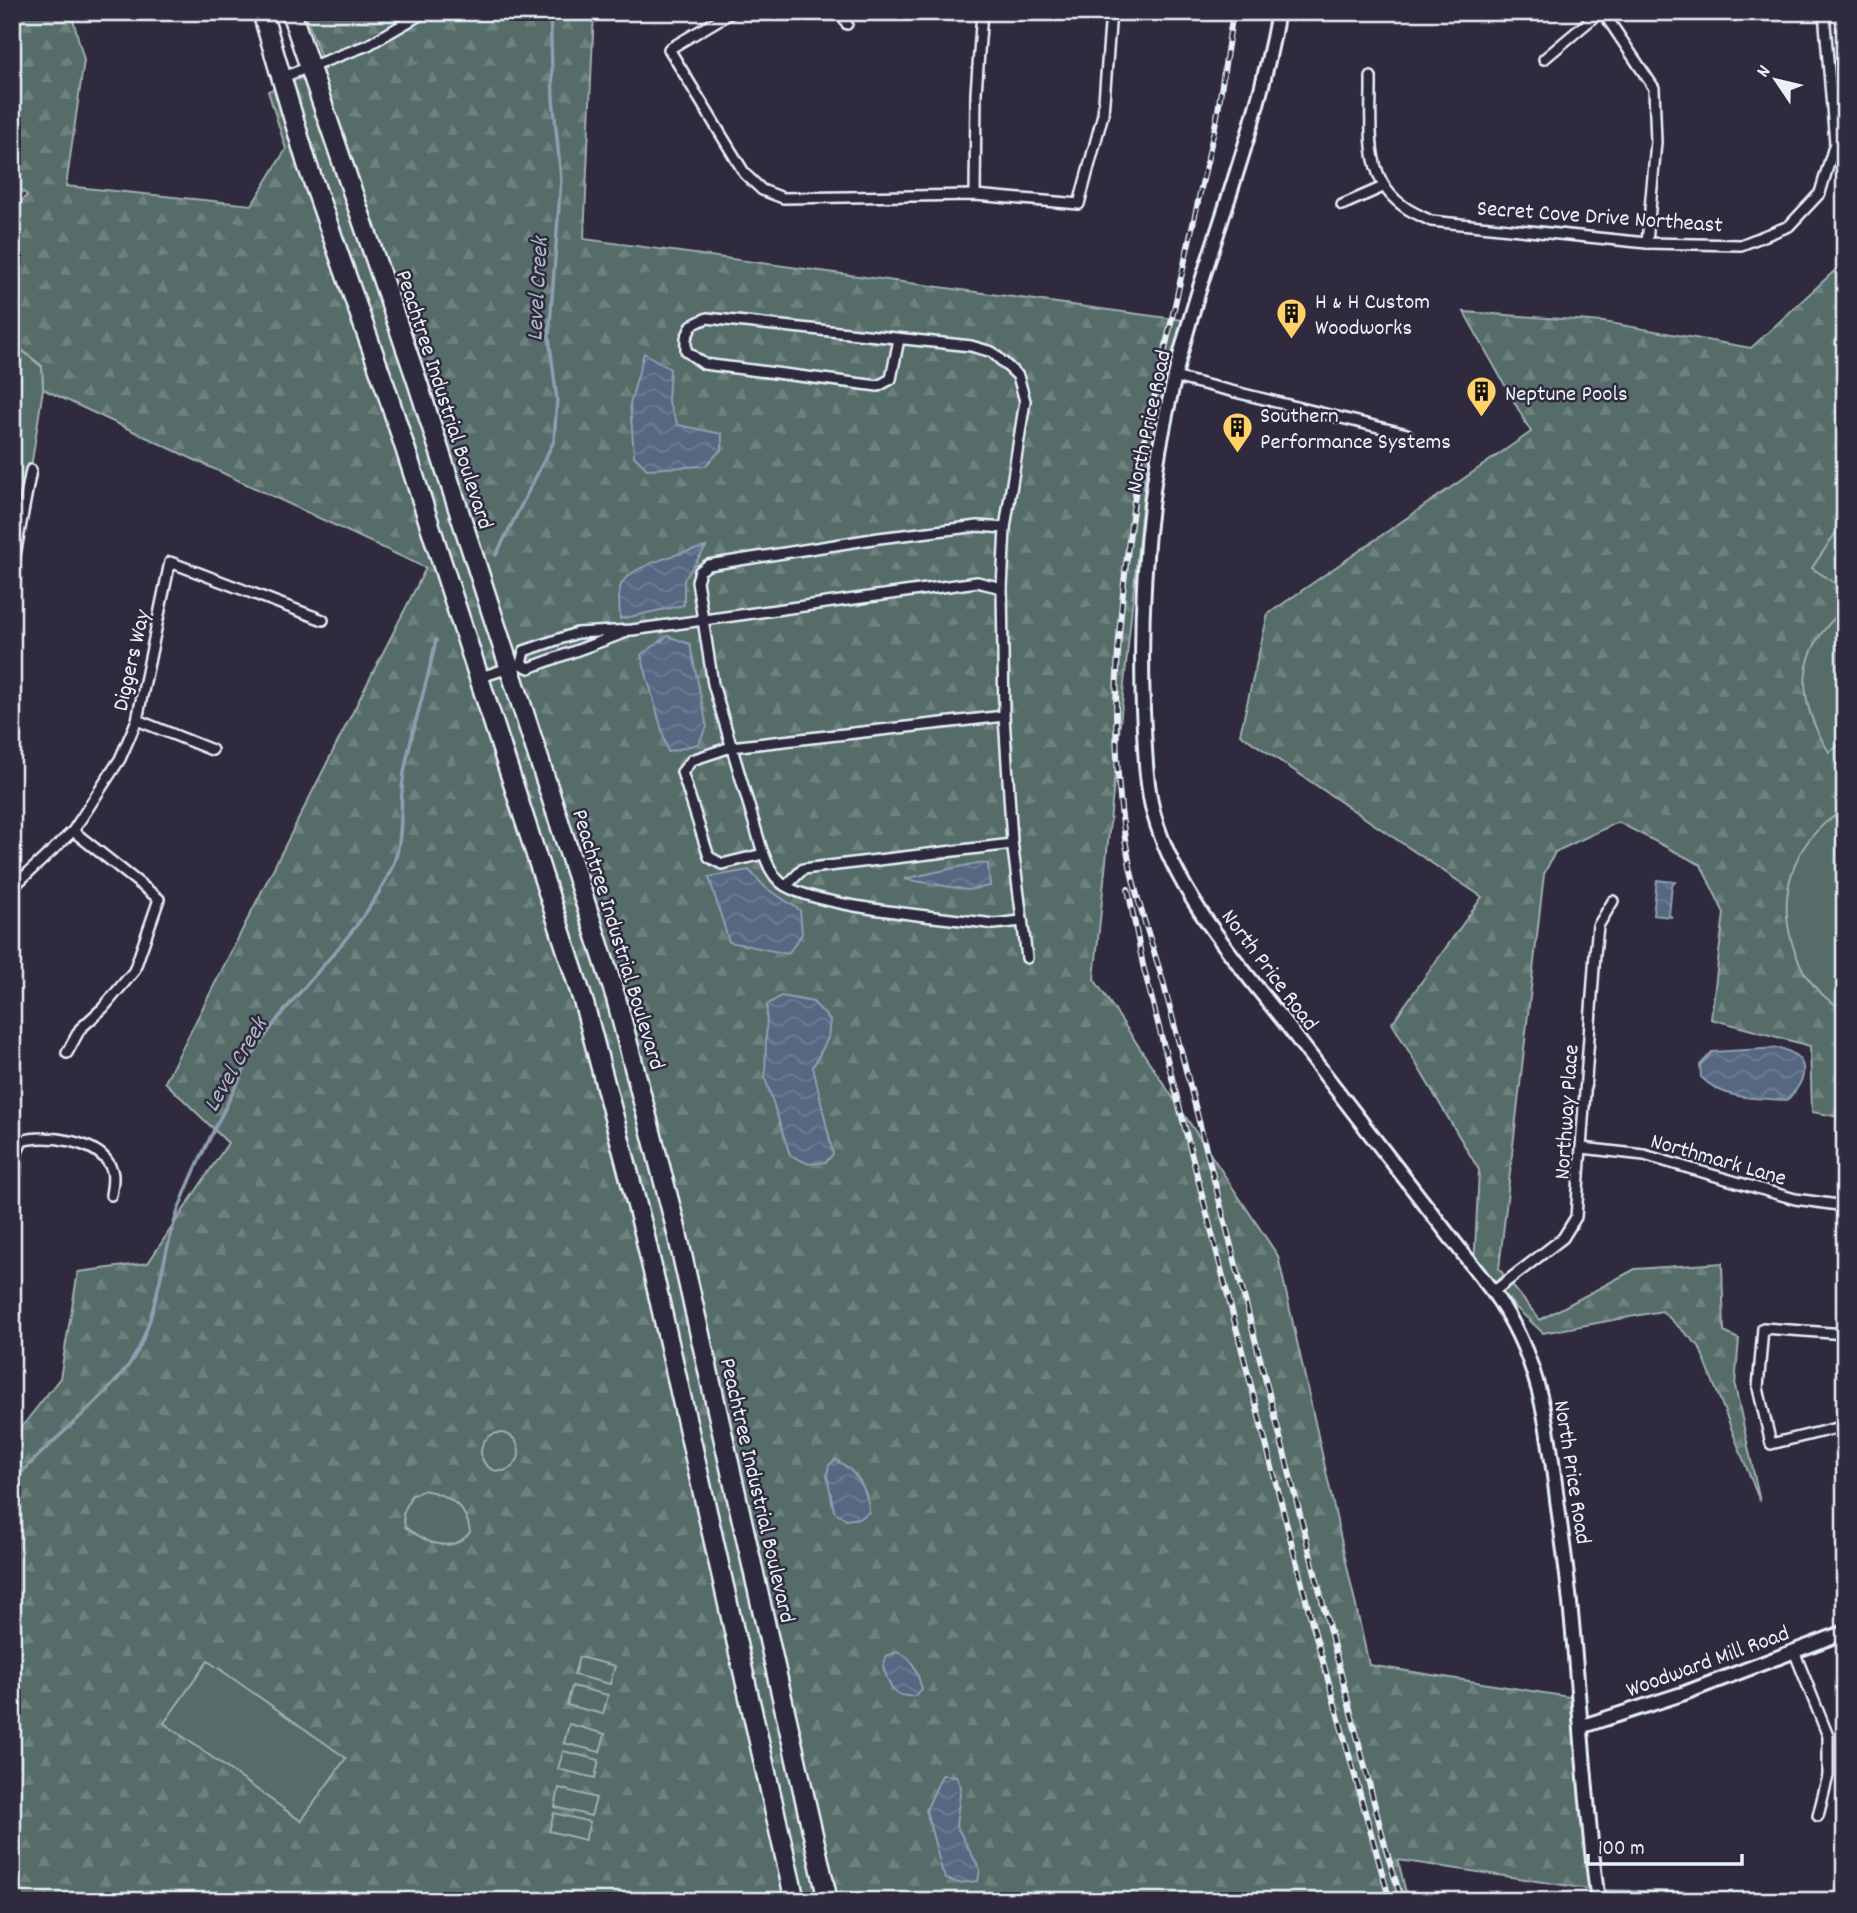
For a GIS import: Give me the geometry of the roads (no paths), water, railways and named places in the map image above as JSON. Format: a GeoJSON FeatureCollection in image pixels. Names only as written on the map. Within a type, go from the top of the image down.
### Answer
{"type":"FeatureCollection","features":[{"type":"Feature","properties":{"kind":"highway"},"geometry":{"type":"LineString","coordinates":[[262,12],[307,164],[386,388],[585,1007],[644,1232],[795,1901]]}},
{"type":"Feature","properties":{"kind":"highway","name":"Peachtree Industrial Boulevard"},"geometry":{"type":"LineString","coordinates":[[291,12],[514,666],[616,998],[675,1224],[828,1901]]}},
{"type":"Feature","properties":{"kind":"street"},"geometry":{"type":"LineString","coordinates":[[283,77],[368,46],[425,12]]}},
{"type":"Feature","properties":{"kind":"street"},"geometry":{"type":"LineString","coordinates":[[732,12],[669,50],[734,158],[762,190],[783,198],[975,195],[1079,204],[1103,114],[1111,12]]}},
{"type":"Feature","properties":{"kind":"street"},"geometry":{"type":"LineString","coordinates":[[840,12],[847,24]]}},
{"type":"Feature","properties":{"kind":"street"},"geometry":{"type":"LineString","coordinates":[[975,195],[975,93],[982,12]]}},
{"type":"Feature","properties":{"kind":"street","name":"North Price Road"},"geometry":{"type":"LineString","coordinates":[[1278,12],[1269,67],[1250,137],[1174,377],[1156,460],[1145,561],[1141,648],[1145,739],[1154,813],[1167,851],[1211,925],[1493,1292],[1514,1321],[1530,1359],[1545,1411],[1568,1581],[1583,1726],[1587,1824],[1598,1901]]}},
{"type":"Feature","properties":{"kind":"street"},"geometry":{"type":"LineString","coordinates":[[1544,59],[1601,12],[1654,88],[1656,142],[1647,243]]}},
{"type":"Feature","properties":{"kind":"street","name":"Secret Cove Drive Northeast"},"geometry":{"type":"LineString","coordinates":[[1383,187],[1401,205],[1431,221],[1647,243],[1741,245],[1789,226],[1820,193],[1835,143],[1824,12]]}},
{"type":"Feature","properties":{"kind":"street"},"geometry":{"type":"LineString","coordinates":[[1342,205],[1383,187],[1370,142],[1371,77]]}},
{"type":"Feature","properties":{"kind":"street"},"geometry":{"type":"LineString","coordinates":[[899,339],[891,379],[878,386],[704,364],[686,351],[685,338],[692,325],[708,318],[971,346],[992,352],[1018,376],[1025,401],[1005,528],[1002,588],[1004,716],[1012,844],[1027,958]]}},
{"type":"Feature","properties":{"kind":"street"},"geometry":{"type":"LineString","coordinates":[[1174,377],[1407,434]]}},
{"type":"Feature","properties":{"kind":"street"},"geometry":{"type":"LineString","coordinates":[[12,570],[31,470]]}},
{"type":"Feature","properties":{"kind":"street"},"geometry":{"type":"LineString","coordinates":[[1005,528],[978,526],[708,565],[700,571],[697,581],[713,684],[731,747],[764,854],[771,871],[786,887],[812,898],[993,924],[1022,921]]}},
{"type":"Feature","properties":{"kind":"street","name":"Diggers Way"},"geometry":{"type":"LineString","coordinates":[[12,888],[73,831],[120,759],[137,720],[170,562],[323,620]]}},
{"type":"Feature","properties":{"kind":"street"},"geometry":{"type":"LineString","coordinates":[[514,666],[524,651],[577,633],[632,630],[704,621],[977,582],[1002,588]]}},
{"type":"Feature","properties":{"kind":"street"},"geometry":{"type":"LineString","coordinates":[[478,678],[514,666],[529,668],[632,630]]}},
{"type":"Feature","properties":{"kind":"street"},"geometry":{"type":"LineString","coordinates":[[764,854],[722,864],[709,857],[682,772],[692,760],[731,747],[1004,716]]}},
{"type":"Feature","properties":{"kind":"street"},"geometry":{"type":"LineString","coordinates":[[137,720],[212,750]]}},
{"type":"Feature","properties":{"kind":"street"},"geometry":{"type":"LineString","coordinates":[[67,1053],[80,1029],[103,1008],[134,971],[159,900],[73,831]]}},
{"type":"Feature","properties":{"kind":"street"},"geometry":{"type":"LineString","coordinates":[[786,887],[803,869],[1012,844]]}},
{"type":"Feature","properties":{"kind":"street","name":"Northway Place"},"geometry":{"type":"LineString","coordinates":[[1493,1292],[1563,1238],[1576,1217],[1598,926],[1613,901]]}},
{"type":"Feature","properties":{"kind":"street"},"geometry":{"type":"LineString","coordinates":[[12,1220],[18,1153],[22,1141],[35,1137],[90,1147],[104,1158],[113,1173],[111,1195]]}},
{"type":"Feature","properties":{"kind":"street","name":"Northmark Lane"},"geometry":{"type":"LineString","coordinates":[[1582,1148],[1644,1155],[1795,1199],[1845,1206]]}},
{"type":"Feature","properties":{"kind":"street"},"geometry":{"type":"LineString","coordinates":[[1845,1334],[1763,1328],[1758,1388],[1771,1444],[1845,1426]]}},
{"type":"Feature","properties":{"kind":"street","name":"Woodward Mill Road"},"geometry":{"type":"LineString","coordinates":[[1583,1726],[1682,1693],[1845,1632]]}},
{"type":"Feature","properties":{"kind":"street"},"geometry":{"type":"LineString","coordinates":[[1794,1651],[1828,1736],[1828,1776],[1818,1816]]}},
{"type":"Feature","properties":{"kind":"water"},"geometry":{"type":"Polygon","coordinates":[[[644,353],[670,369],[668,401],[678,425],[722,434],[722,449],[705,466],[647,469],[634,456],[630,404],[644,353]]]}},
{"type":"Feature","properties":{"kind":"water"},"geometry":{"type":"Polygon","coordinates":[[[706,547],[684,580],[684,605],[620,619],[619,593],[626,578],[659,560],[706,547]]]}},
{"type":"Feature","properties":{"kind":"water"},"geometry":{"type":"Polygon","coordinates":[[[668,636],[690,644],[707,727],[698,744],[668,752],[641,655],[668,636]]]}},
{"type":"Feature","properties":{"kind":"water"},"geometry":{"type":"Polygon","coordinates":[[[977,863],[988,864],[990,886],[968,890],[904,879],[977,863]]]}},
{"type":"Feature","properties":{"kind":"water"},"geometry":{"type":"Polygon","coordinates":[[[749,870],[766,888],[800,910],[802,934],[788,954],[729,942],[709,877],[749,870]]]}},
{"type":"Feature","properties":{"kind":"water"},"geometry":{"type":"Polygon","coordinates":[[[1657,880],[1675,882],[1672,885],[1669,915],[1672,917],[1653,915],[1657,880]]]}},
{"type":"Feature","properties":{"kind":"water"},"geometry":{"type":"Polygon","coordinates":[[[781,996],[813,1002],[830,1020],[828,1038],[813,1067],[833,1154],[826,1162],[809,1164],[790,1155],[765,1078],[767,1005],[781,996]]]}},
{"type":"Feature","properties":{"kind":"water"},"geometry":{"type":"Polygon","coordinates":[[[1780,1048],[1798,1057],[1803,1070],[1799,1084],[1787,1100],[1741,1097],[1710,1085],[1701,1077],[1700,1065],[1712,1052],[1780,1048]]]}},
{"type":"Feature","properties":{"kind":"water"},"geometry":{"type":"Polygon","coordinates":[[[835,1460],[849,1469],[864,1488],[869,1512],[860,1518],[846,1520],[834,1511],[827,1475],[829,1465],[835,1460]]]}},
{"type":"Feature","properties":{"kind":"water"},"geometry":{"type":"Polygon","coordinates":[[[897,1652],[911,1662],[916,1672],[922,1689],[915,1696],[896,1693],[887,1679],[883,1666],[887,1656],[897,1652]]]}},
{"type":"Feature","properties":{"kind":"water"},"geometry":{"type":"Polygon","coordinates":[[[942,1775],[956,1776],[961,1787],[956,1825],[980,1870],[978,1881],[959,1883],[946,1879],[942,1871],[926,1810],[942,1775]]]}},
{"type":"Feature","properties":{"kind":"waterway","name":"Level Creek"},"geometry":{"type":"LineString","coordinates":[[496,555],[554,441],[557,400],[549,337],[561,179],[553,98],[550,12]]}},
{"type":"Feature","properties":{"kind":"waterway","name":"Level Creek"},"geometry":{"type":"LineString","coordinates":[[12,1483],[99,1399],[129,1365],[146,1332],[185,1193],[243,1072],[277,1020],[357,924],[390,872],[398,848],[407,756],[436,640]]}},
{"type":"Feature","properties":{"kind":"railway"},"geometry":{"type":"LineString","coordinates":[[1233,12],[1217,117],[1140,461],[1126,561],[1117,664],[1117,766],[1122,816],[1137,896],[1164,985],[1387,1853],[1402,1901]]}},
{"type":"Feature","properties":{"kind":"railway"},"geometry":{"type":"LineString","coordinates":[[1128,889],[1143,965],[1311,1619],[1390,1901]]}},
{"type":"Feature","properties":{"kind":"place","name":"H & H Custom Woodworks"},"geometry":{"type":"Point","coordinates":[1292,340]}},
{"type":"Feature","properties":{"kind":"place","name":"Neptune Pools"},"geometry":{"type":"Point","coordinates":[1482,419]}},
{"type":"Feature","properties":{"kind":"place","name":"Southern Performance Systems"},"geometry":{"type":"Point","coordinates":[1237,454]}}]}
